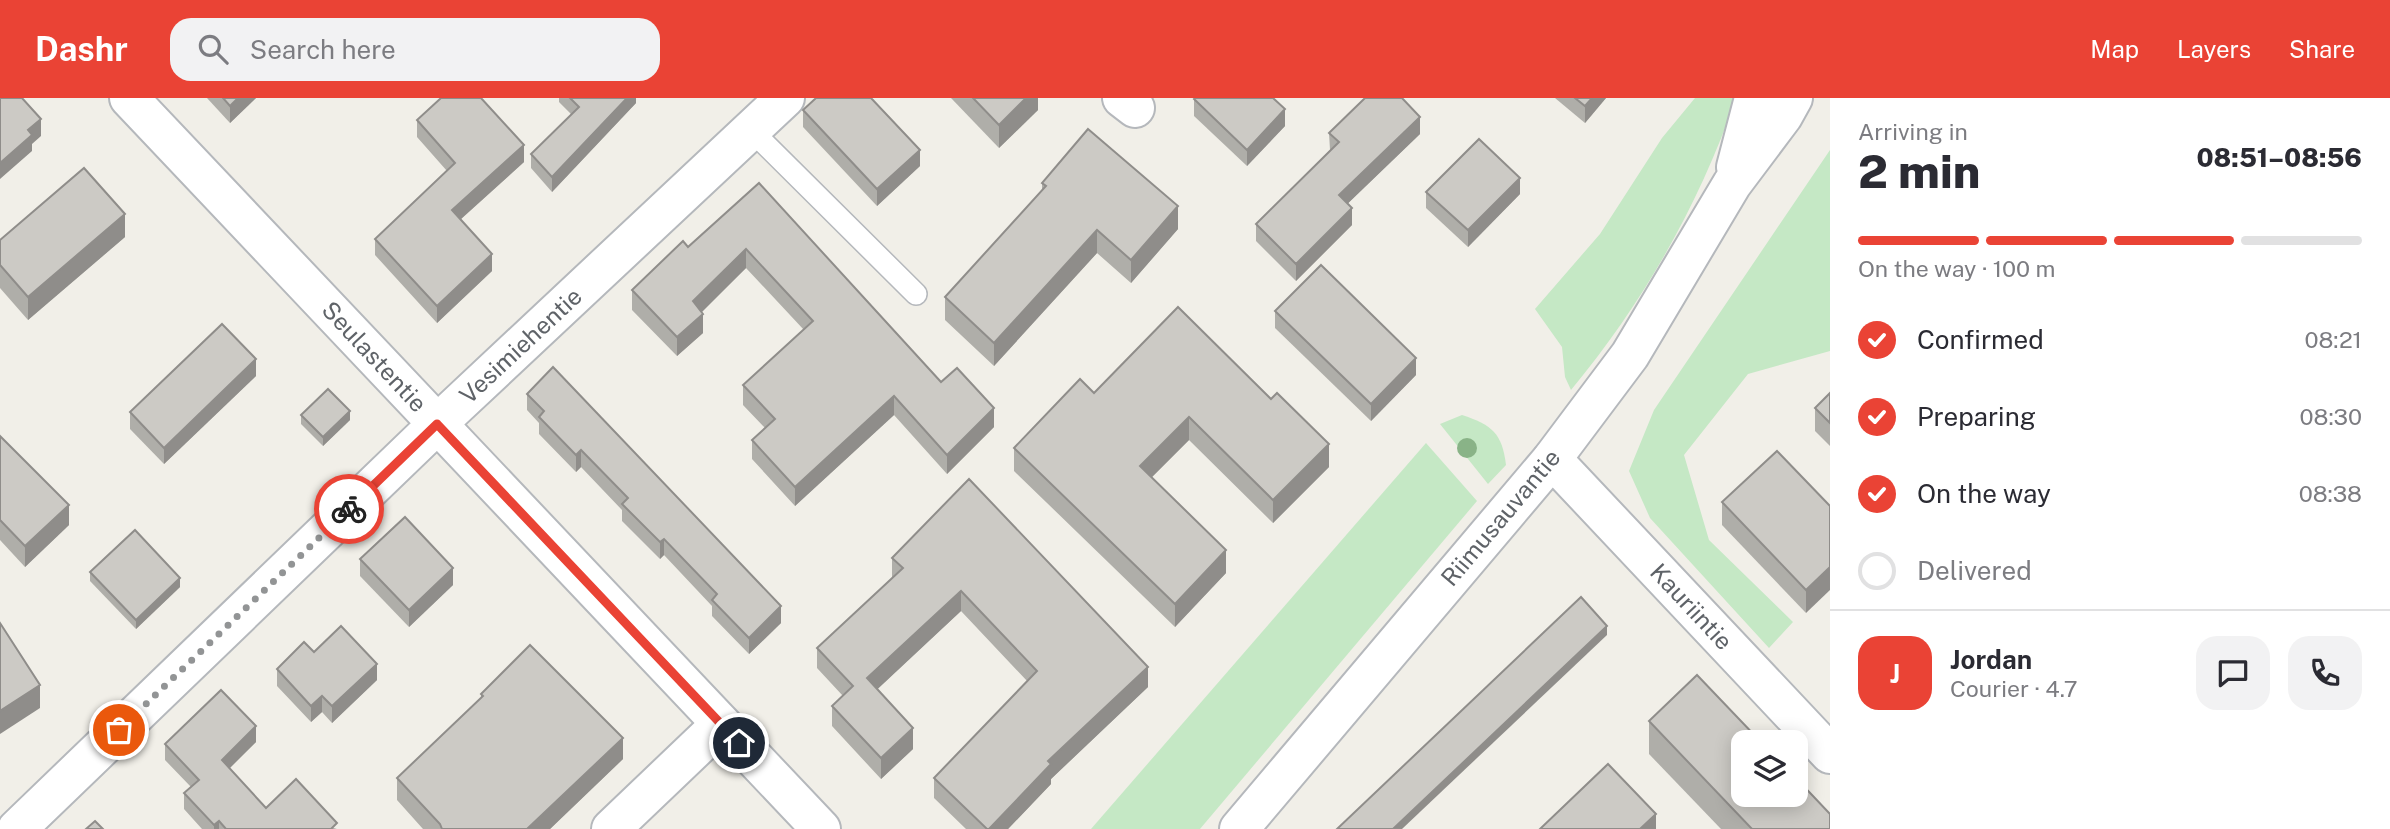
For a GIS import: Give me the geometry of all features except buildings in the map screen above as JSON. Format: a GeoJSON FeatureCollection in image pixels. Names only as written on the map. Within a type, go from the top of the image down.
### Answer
{"type":"FeatureCollection","features":[{"type":"Feature","properties":{"kind":"street","name":"Seulastentie"},"geometry":{"type":"LineString","coordinates":[[130,98],[821,829]]}},
{"type":"Feature","properties":{"kind":"street","name":"Vesimiehentie"},"geometry":{"type":"LineString","coordinates":[[17,829],[437,424],[785,98]]}},
{"type":"Feature","properties":{"kind":"street","name":"Riimusauvantie"},"geometry":{"type":"LineString","coordinates":[[1732,184],[1754,98]]}},
{"type":"Feature","properties":{"kind":"street","name":"Riimusauvantie"},"geometry":{"type":"LineString","coordinates":[[1239,829],[1552,459],[1629,355],[1732,184],[1783,116],[1793,98]]}},
{"type":"Feature","properties":{"kind":"street","name":"Kauriintie"},"geometry":{"type":"LineString","coordinates":[[1552,459],[1830,754]]}},
{"type":"Feature","properties":{"kind":"street"},"geometry":{"type":"LineString","coordinates":[[611,829],[721,724]]}},
{"type":"Feature","properties":{"kind":"lane"},"geometry":{"type":"LineString","coordinates":[[752,131],[916,294]]}},
{"type":"Feature","properties":{"kind":"green space"},"geometry":{"type":"Polygon","coordinates":[[[1695,98],[1736,98],[1705,177],[1667,252],[1622,323],[1571,390],[1565,377],[1562,347],[1535,309],[1600,234],[1662,138],[1695,98]]]}},
{"type":"Feature","properties":{"kind":"green space"},"geometry":{"type":"Polygon","coordinates":[[[1830,150],[1830,351],[1748,374],[1684,455],[1709,540],[1793,622],[1769,648],[1650,518],[1629,471],[1654,410],[1830,150]]]}},
{"type":"Feature","properties":{"kind":"green space"},"geometry":{"type":"Polygon","coordinates":[[[1462,415],[1488,427],[1502,445],[1506,465],[1488,484],[1440,424],[1462,415]]]}},
{"type":"Feature","properties":{"kind":"green space"},"geometry":{"type":"Polygon","coordinates":[[[1426,443],[1477,501],[1200,829],[1091,829],[1426,443]]]}},
{"type":"Feature","properties":{"kind":"way so far"},"geometry":{"type":"LineString","coordinates":[[119,730],[349,509]]}},
{"type":"Feature","properties":{"kind":"route"},"geometry":{"type":"LineString","coordinates":[[349,509],[437,424],[739,743]]}}]}
